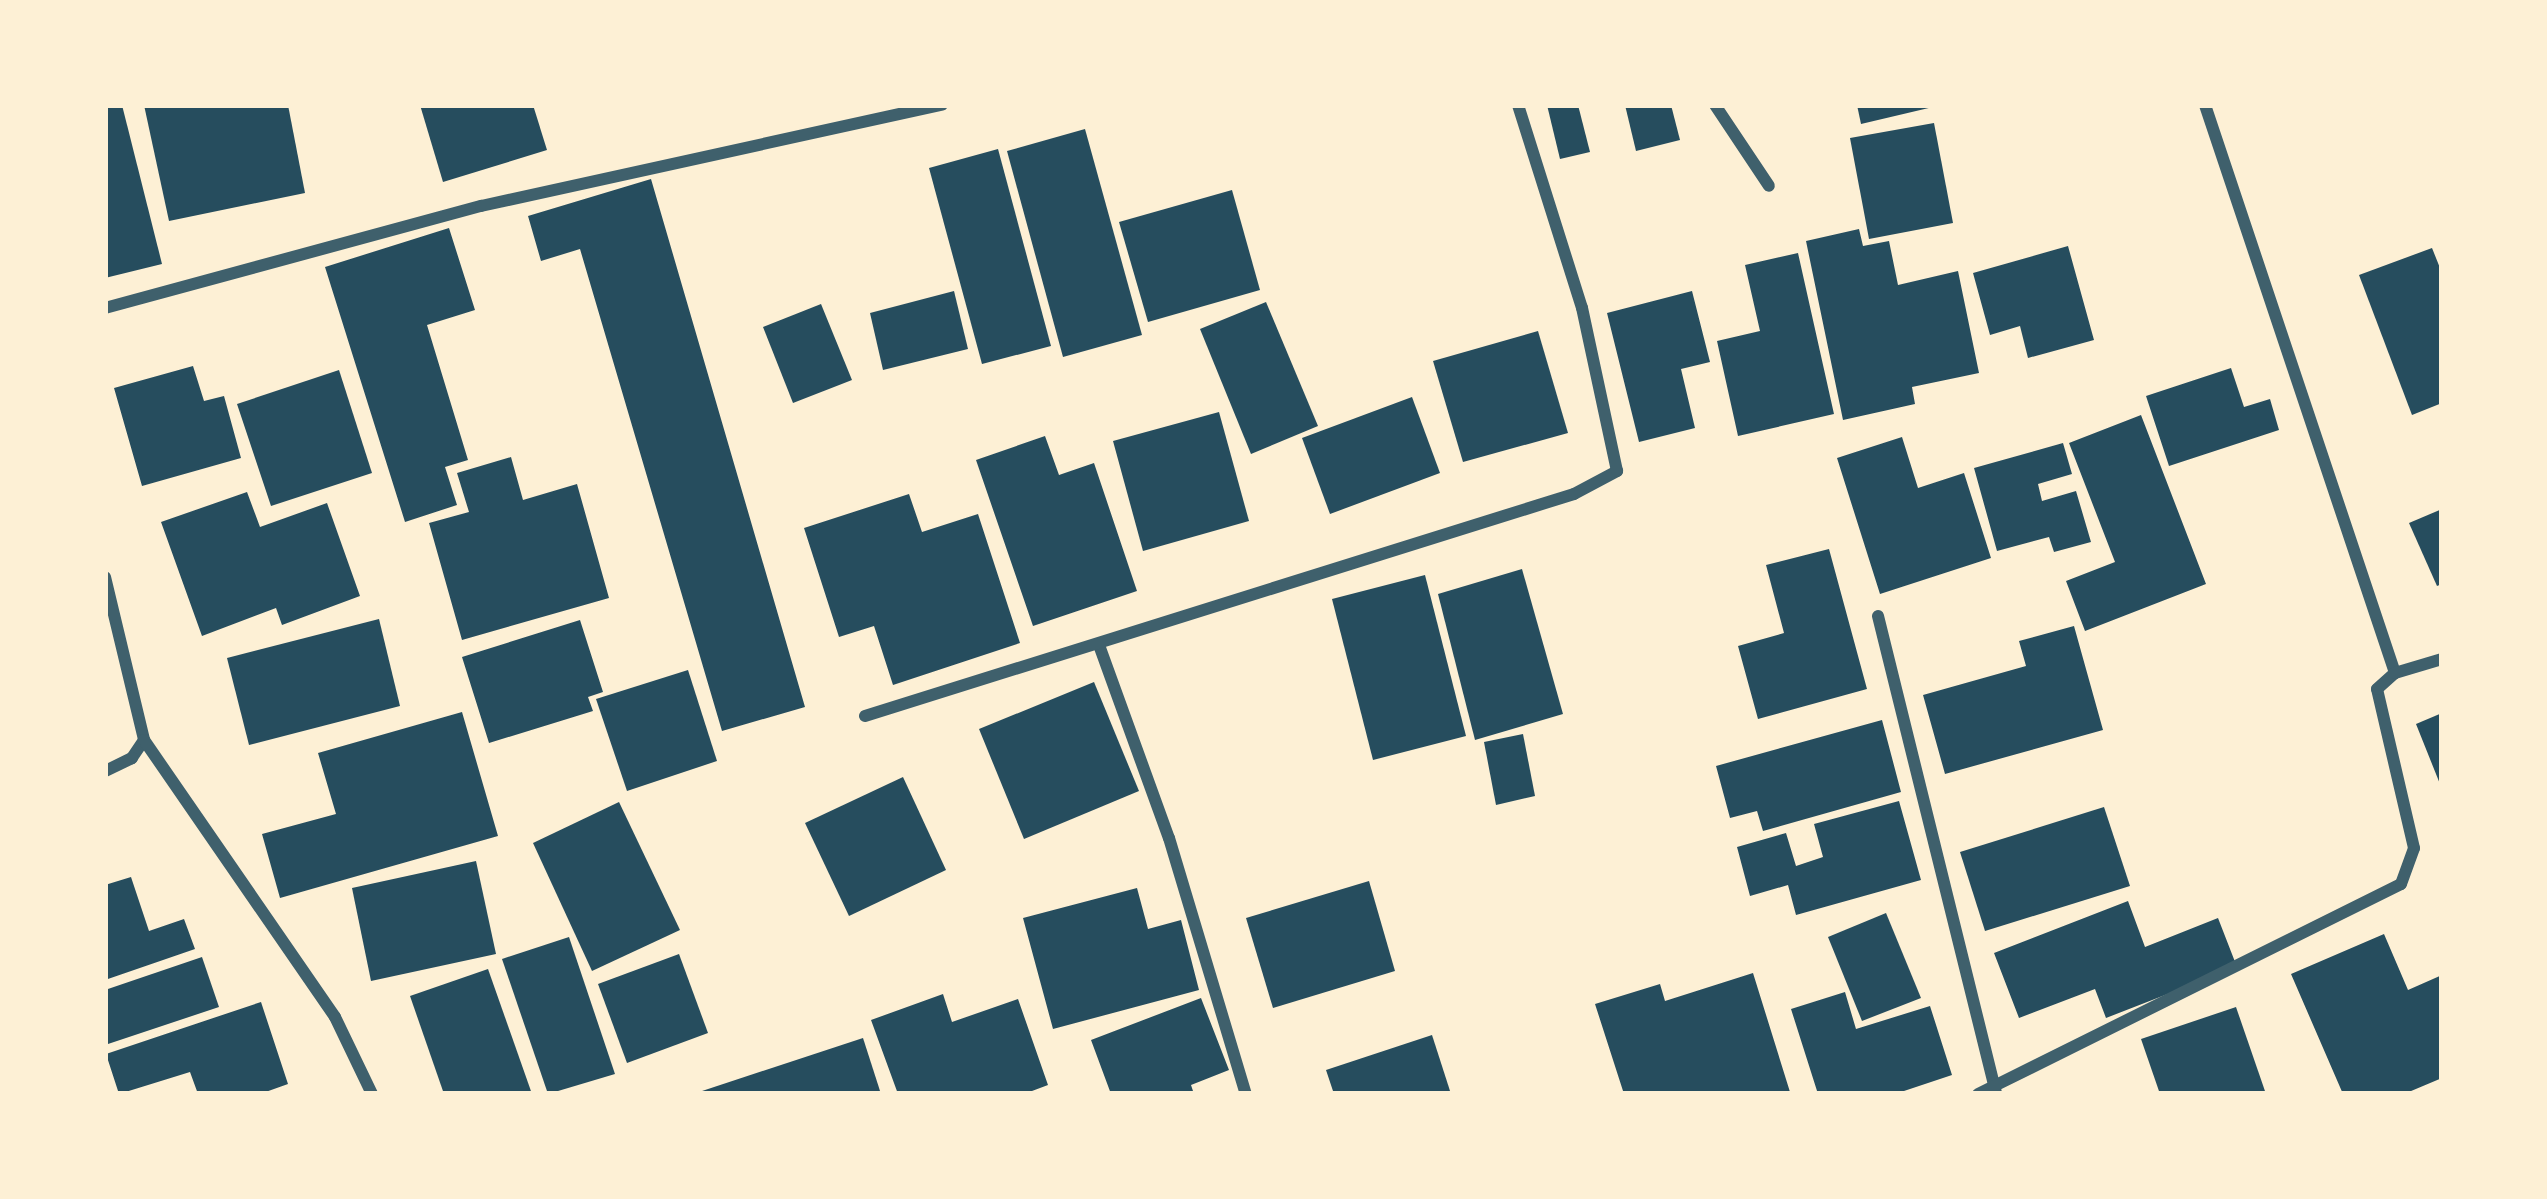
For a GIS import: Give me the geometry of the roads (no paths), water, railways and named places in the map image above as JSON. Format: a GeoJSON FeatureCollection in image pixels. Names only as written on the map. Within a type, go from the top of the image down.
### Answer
{"type":"FeatureCollection","features":[{"type":"Feature","properties":{"kind":"street"},"geometry":{"type":"LineString","coordinates":[[105,308],[481,206],[942,105]]}},
{"type":"Feature","properties":{"kind":"street"},"geometry":{"type":"LineString","coordinates":[[865,716],[1574,494],[1617,471],[1582,308],[1518,105]]}},
{"type":"Feature","properties":{"kind":"street"},"geometry":{"type":"LineString","coordinates":[[1715,105],[1769,186]]}},
{"type":"Feature","properties":{"kind":"street"},"geometry":{"type":"LineString","coordinates":[[2205,105],[2395,673]]}},
{"type":"Feature","properties":{"kind":"street"},"geometry":{"type":"LineString","coordinates":[[105,578],[143,740],[335,1017],[371,1094]]}},
{"type":"Feature","properties":{"kind":"street"},"geometry":{"type":"LineString","coordinates":[[1878,616],[1995,1092]]}},
{"type":"Feature","properties":{"kind":"street"},"geometry":{"type":"LineString","coordinates":[[1099,646],[1169,838],[1246,1094]]}},
{"type":"Feature","properties":{"kind":"street"},"geometry":{"type":"LineString","coordinates":[[1978,1094],[1995,1092],[2401,884],[2414,848],[2375,706],[2377,689],[2395,673],[2442,659]]}},
{"type":"Feature","properties":{"kind":"street"},"geometry":{"type":"LineString","coordinates":[[105,771],[132,758],[143,740]]}}]}
